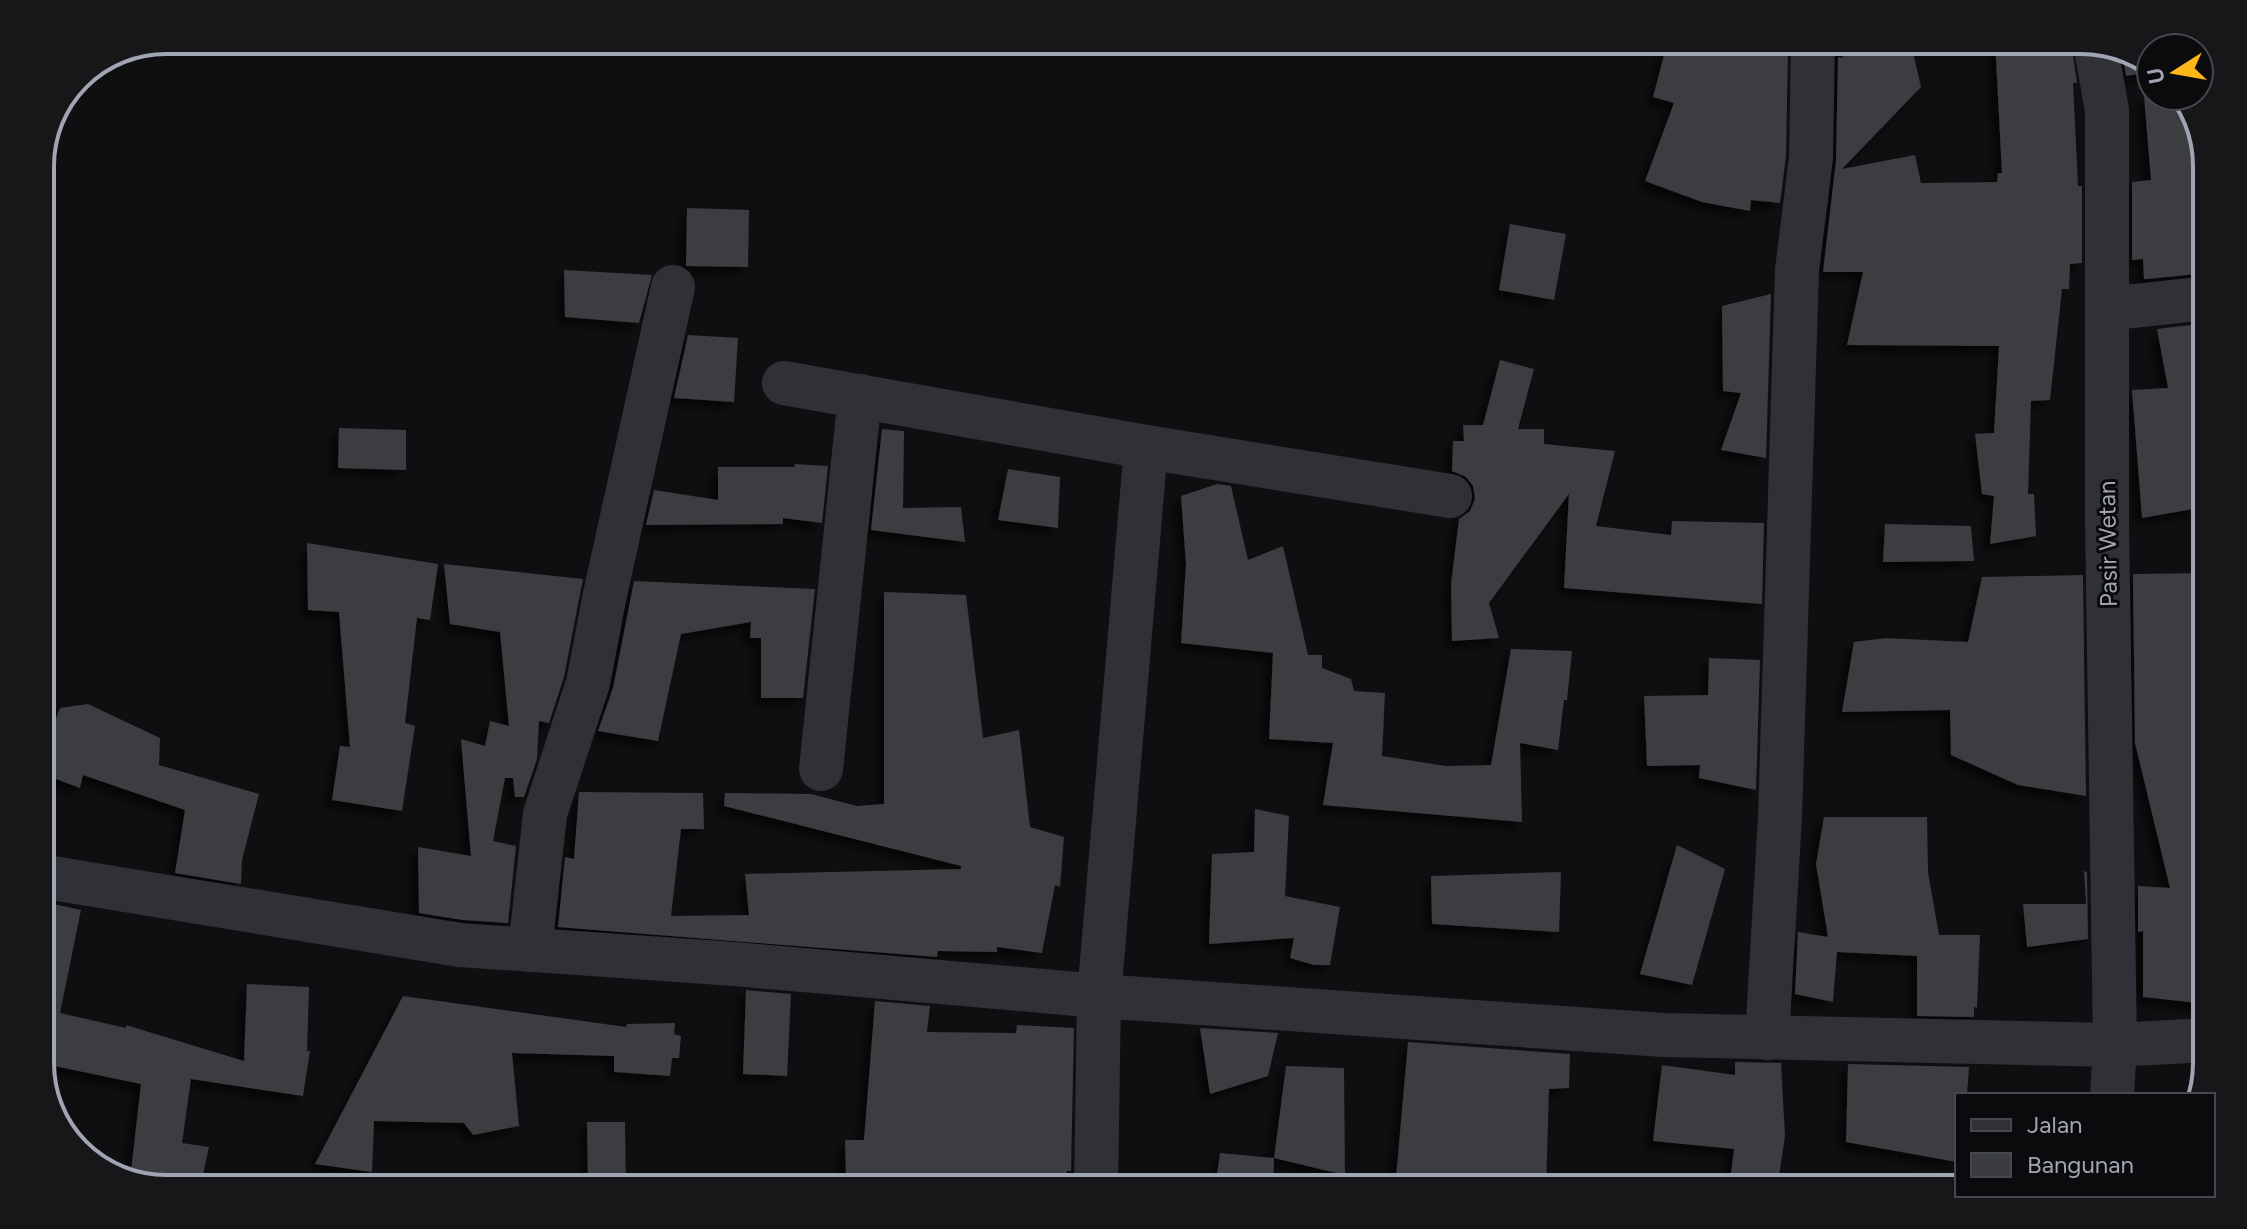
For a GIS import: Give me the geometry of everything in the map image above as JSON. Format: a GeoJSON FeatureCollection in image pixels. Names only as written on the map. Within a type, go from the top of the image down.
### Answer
{"type":"FeatureCollection","features":[{"type":"Feature","properties":{"kind":"street"},"geometry":{"type":"LineString","coordinates":[[1767,1038],[1780,802],[1797,270],[1811,158],[1813,54]]}},
{"type":"Feature","properties":{"kind":"street","name":"Pasir Wetan"},"geometry":{"type":"LineString","coordinates":[[2097,55],[2107,110],[2107,521],[2115,1045],[2112,1093]]}},
{"type":"Feature","properties":{"kind":"street"},"geometry":{"type":"LineString","coordinates":[[530,950],[545,814],[588,683],[673,287]]}},
{"type":"Feature","properties":{"kind":"street"},"geometry":{"type":"LineString","coordinates":[[2107,309],[2193,300]]}},
{"type":"Feature","properties":{"kind":"street"},"geometry":{"type":"LineString","coordinates":[[784,383],[1146,447],[1450,496]]}},
{"type":"Feature","properties":{"kind":"street"},"geometry":{"type":"LineString","coordinates":[[821,769],[860,396]]}},
{"type":"Feature","properties":{"kind":"street"},"geometry":{"type":"LineString","coordinates":[[1096,1175],[1099,996],[1146,447]]}},
{"type":"Feature","properties":{"kind":"street"},"geometry":{"type":"LineString","coordinates":[[54,878],[451,944],[1099,996],[1664,1035],[2115,1045],[2193,1041]]}},
{"type":"Feature","properties":{"kind":"building"},"geometry":{"type":"Polygon","coordinates":[[[1664,54],[1788,54],[1786,156],[1780,203],[1751,200],[1750,211],[1702,202],[1645,181],[1674,103],[1653,97],[1664,54]]]}},
{"type":"Feature","properties":{"kind":"building"},"geometry":{"type":"Polygon","coordinates":[[[1842,54],[1913,54],[1921,87],[1842,169],[1915,155],[1921,183],[1997,182],[1998,173],[2002,173],[1996,54],[2073,54],[2077,83],[2073,83],[2078,186],[2082,186],[2082,263],[2070,264],[2069,289],[2062,289],[2050,400],[2031,401],[2028,494],[2034,494],[2036,536],[1990,544],[1994,496],[1982,494],[1975,434],[1994,433],[1999,346],[1847,345],[1863,272],[1823,272],[1836,161],[1838,57],[1843,58],[1842,54]]]}},
{"type":"Feature","properties":{"kind":"building"},"geometry":{"type":"Polygon","coordinates":[[[2124,64],[2135,69],[2135,75],[2126,76],[2124,64]]]}},
{"type":"Feature","properties":{"kind":"building"},"geometry":{"type":"Polygon","coordinates":[[[2145,112],[2178,112],[2187,130],[2193,159],[2193,274],[2144,279],[2143,259],[2132,260],[2132,182],[2151,180],[2145,112]]]}},
{"type":"Feature","properties":{"kind":"building"},"geometry":{"type":"Polygon","coordinates":[[[687,208],[749,210],[748,267],[686,266],[687,208]]]}},
{"type":"Feature","properties":{"kind":"building"},"geometry":{"type":"Polygon","coordinates":[[[1510,224],[1566,234],[1554,300],[1499,290],[1510,224]]]}},
{"type":"Feature","properties":{"kind":"building"},"geometry":{"type":"Polygon","coordinates":[[[564,270],[652,275],[639,323],[565,317],[564,270]]]}},
{"type":"Feature","properties":{"kind":"building"},"geometry":{"type":"Polygon","coordinates":[[[1771,294],[1766,458],[1721,450],[1741,393],[1723,391],[1722,306],[1771,294]]]}},
{"type":"Feature","properties":{"kind":"building"},"geometry":{"type":"Polygon","coordinates":[[[2193,325],[2193,509],[2142,518],[2132,390],[2168,388],[2157,329],[2193,325]]]}},
{"type":"Feature","properties":{"kind":"building"},"geometry":{"type":"Polygon","coordinates":[[[688,335],[738,338],[734,402],[674,398],[688,335]]]}},
{"type":"Feature","properties":{"kind":"building"},"geometry":{"type":"Polygon","coordinates":[[[1500,360],[1534,369],[1518,429],[1544,429],[1544,444],[1615,451],[1596,526],[1671,535],[1672,521],[1764,523],[1762,604],[1564,588],[1569,494],[1489,603],[1499,638],[1452,641],[1451,584],[1459,519],[1470,511],[1475,499],[1473,486],[1466,477],[1452,471],[1453,441],[1464,441],[1463,425],[1483,425],[1500,360]]]}},
{"type":"Feature","properties":{"kind":"building"},"geometry":{"type":"Polygon","coordinates":[[[339,428],[406,430],[406,470],[338,468],[339,428]]]}},
{"type":"Feature","properties":{"kind":"building"},"geometry":{"type":"Polygon","coordinates":[[[882,429],[904,431],[903,508],[961,507],[965,542],[871,530],[882,429]]]}},
{"type":"Feature","properties":{"kind":"building"},"geometry":{"type":"Polygon","coordinates":[[[795,464],[828,466],[822,523],[783,518],[783,524],[646,525],[654,490],[718,500],[718,467],[794,467],[795,464]]]}},
{"type":"Feature","properties":{"kind":"building"},"geometry":{"type":"Polygon","coordinates":[[[1008,469],[1060,477],[1058,528],[998,520],[1008,469]]]}},
{"type":"Feature","properties":{"kind":"building"},"geometry":{"type":"Polygon","coordinates":[[[1217,484],[1231,486],[1248,560],[1283,546],[1308,655],[1322,655],[1322,668],[1351,679],[1354,691],[1385,693],[1382,756],[1446,766],[1491,765],[1511,649],[1572,651],[1558,750],[1520,743],[1522,822],[1323,805],[1333,743],[1269,739],[1273,653],[1181,643],[1186,564],[1181,496],[1217,484]]]}},
{"type":"Feature","properties":{"kind":"building"},"geometry":{"type":"Polygon","coordinates":[[[1885,524],[1971,526],[1974,561],[1883,562],[1885,524]]]}},
{"type":"Feature","properties":{"kind":"building"},"geometry":{"type":"Polygon","coordinates":[[[307,543],[438,564],[430,620],[417,618],[405,723],[415,726],[402,811],[332,800],[340,746],[350,747],[339,612],[308,610],[307,543]]]}},
{"type":"Feature","properties":{"kind":"building"},"geometry":{"type":"Polygon","coordinates":[[[444,564],[583,579],[564,677],[549,723],[539,721],[537,759],[524,797],[515,797],[513,778],[505,778],[493,841],[516,846],[508,923],[419,913],[418,847],[471,856],[461,739],[485,746],[490,721],[509,726],[500,632],[450,624],[444,564]]]}},
{"type":"Feature","properties":{"kind":"building"},"geometry":{"type":"Polygon","coordinates":[[[2193,573],[2193,1002],[2143,997],[2143,931],[2138,932],[2138,886],[2170,888],[2135,743],[2133,574],[2193,573]]]}},
{"type":"Feature","properties":{"kind":"building"},"geometry":{"type":"Polygon","coordinates":[[[2083,575],[2086,796],[2018,785],[1951,755],[1950,710],[1842,712],[1854,642],[1886,638],[1968,642],[1982,577],[2083,575]]]}},
{"type":"Feature","properties":{"kind":"building"},"geometry":{"type":"Polygon","coordinates":[[[634,581],[815,589],[803,698],[761,698],[761,638],[750,638],[751,622],[681,634],[658,741],[598,731],[613,688],[634,581]]]}},
{"type":"Feature","properties":{"kind":"building"},"geometry":{"type":"Polygon","coordinates":[[[884,592],[966,595],[983,738],[1019,730],[1030,827],[1064,837],[1060,887],[1055,885],[1042,953],[997,947],[997,952],[938,951],[937,957],[558,927],[565,857],[574,859],[579,792],[703,793],[704,829],[681,829],[671,916],[749,915],[745,874],[961,869],[961,866],[724,806],[725,793],[811,794],[857,806],[884,804],[884,592]]]}},
{"type":"Feature","properties":{"kind":"building"},"geometry":{"type":"Polygon","coordinates":[[[1709,658],[1760,660],[1756,790],[1699,778],[1700,765],[1647,766],[1644,696],[1708,695],[1709,658]]]}},
{"type":"Feature","properties":{"kind":"building"},"geometry":{"type":"Polygon","coordinates":[[[88,704],[160,738],[159,765],[259,794],[242,860],[241,884],[175,873],[185,810],[83,775],[80,788],[54,778],[54,724],[60,708],[88,704]]]}},
{"type":"Feature","properties":{"kind":"building"},"geometry":{"type":"Polygon","coordinates":[[[1255,809],[1289,816],[1285,896],[1340,907],[1330,965],[1314,965],[1290,958],[1294,938],[1209,944],[1212,854],[1254,852],[1255,809]]]}},
{"type":"Feature","properties":{"kind":"building"},"geometry":{"type":"Polygon","coordinates":[[[1824,817],[1927,817],[1928,872],[1939,935],[1980,935],[1974,1017],[1917,1016],[1917,956],[1837,952],[1833,1002],[1795,994],[1798,932],[1828,937],[1816,864],[1824,817]]]}},
{"type":"Feature","properties":{"kind":"building"},"geometry":{"type":"Polygon","coordinates":[[[1677,845],[1725,869],[1692,985],[1640,974],[1677,845]]]}},
{"type":"Feature","properties":{"kind":"building"},"geometry":{"type":"Polygon","coordinates":[[[2084,871],[2087,872],[2088,939],[2027,947],[2023,904],[2086,904],[2084,871]]]}},
{"type":"Feature","properties":{"kind":"building"},"geometry":{"type":"Polygon","coordinates":[[[1561,872],[1559,932],[1432,924],[1431,876],[1561,872]]]}},
{"type":"Feature","properties":{"kind":"building"},"geometry":{"type":"Polygon","coordinates":[[[54,904],[81,910],[60,1013],[126,1028],[126,1025],[244,1061],[247,984],[309,987],[307,1051],[310,1051],[303,1096],[191,1079],[182,1143],[209,1147],[203,1175],[166,1175],[131,1169],[141,1084],[54,1066],[54,904]]]}},
{"type":"Feature","properties":{"kind":"building"},"geometry":{"type":"Polygon","coordinates":[[[746,990],[791,994],[787,1076],[743,1074],[746,990]]]}},
{"type":"Feature","properties":{"kind":"building"},"geometry":{"type":"Polygon","coordinates":[[[403,996],[626,1027],[627,1024],[675,1023],[674,1034],[681,1036],[679,1058],[672,1058],[670,1076],[614,1072],[614,1056],[512,1053],[519,1126],[473,1135],[464,1123],[374,1121],[372,1172],[315,1164],[403,996]]]}},
{"type":"Feature","properties":{"kind":"building"},"geometry":{"type":"Polygon","coordinates":[[[875,1001],[930,1006],[927,1032],[1016,1033],[1017,1025],[1074,1028],[1071,1171],[1067,1171],[1066,1175],[846,1175],[845,1140],[864,1140],[875,1001]]]}},
{"type":"Feature","properties":{"kind":"building"},"geometry":{"type":"Polygon","coordinates":[[[1200,1028],[1278,1033],[1268,1076],[1210,1094],[1200,1028]]]}},
{"type":"Feature","properties":{"kind":"building"},"geometry":{"type":"Polygon","coordinates":[[[1408,1042],[1570,1054],[1569,1088],[1549,1089],[1546,1175],[1396,1175],[1408,1042]]]}},
{"type":"Feature","properties":{"kind":"building"},"geometry":{"type":"Polygon","coordinates":[[[1735,1062],[1781,1063],[1785,1136],[1779,1175],[1731,1175],[1734,1149],[1653,1141],[1662,1065],[1735,1075],[1735,1062]]]}},
{"type":"Feature","properties":{"kind":"building"},"geometry":{"type":"Polygon","coordinates":[[[1848,1064],[1969,1067],[1967,1093],[1955,1093],[1955,1162],[1846,1142],[1848,1064]]]}},
{"type":"Feature","properties":{"kind":"building"},"geometry":{"type":"Polygon","coordinates":[[[1286,1066],[1344,1068],[1345,1175],[1274,1158],[1286,1066]]]}},
{"type":"Feature","properties":{"kind":"building"},"geometry":{"type":"Polygon","coordinates":[[[587,1122],[625,1122],[626,1175],[588,1175],[587,1122]]]}},
{"type":"Feature","properties":{"kind":"building"},"geometry":{"type":"Polygon","coordinates":[[[1220,1153],[1274,1158],[1273,1175],[1217,1175],[1220,1153]]]}}]}
